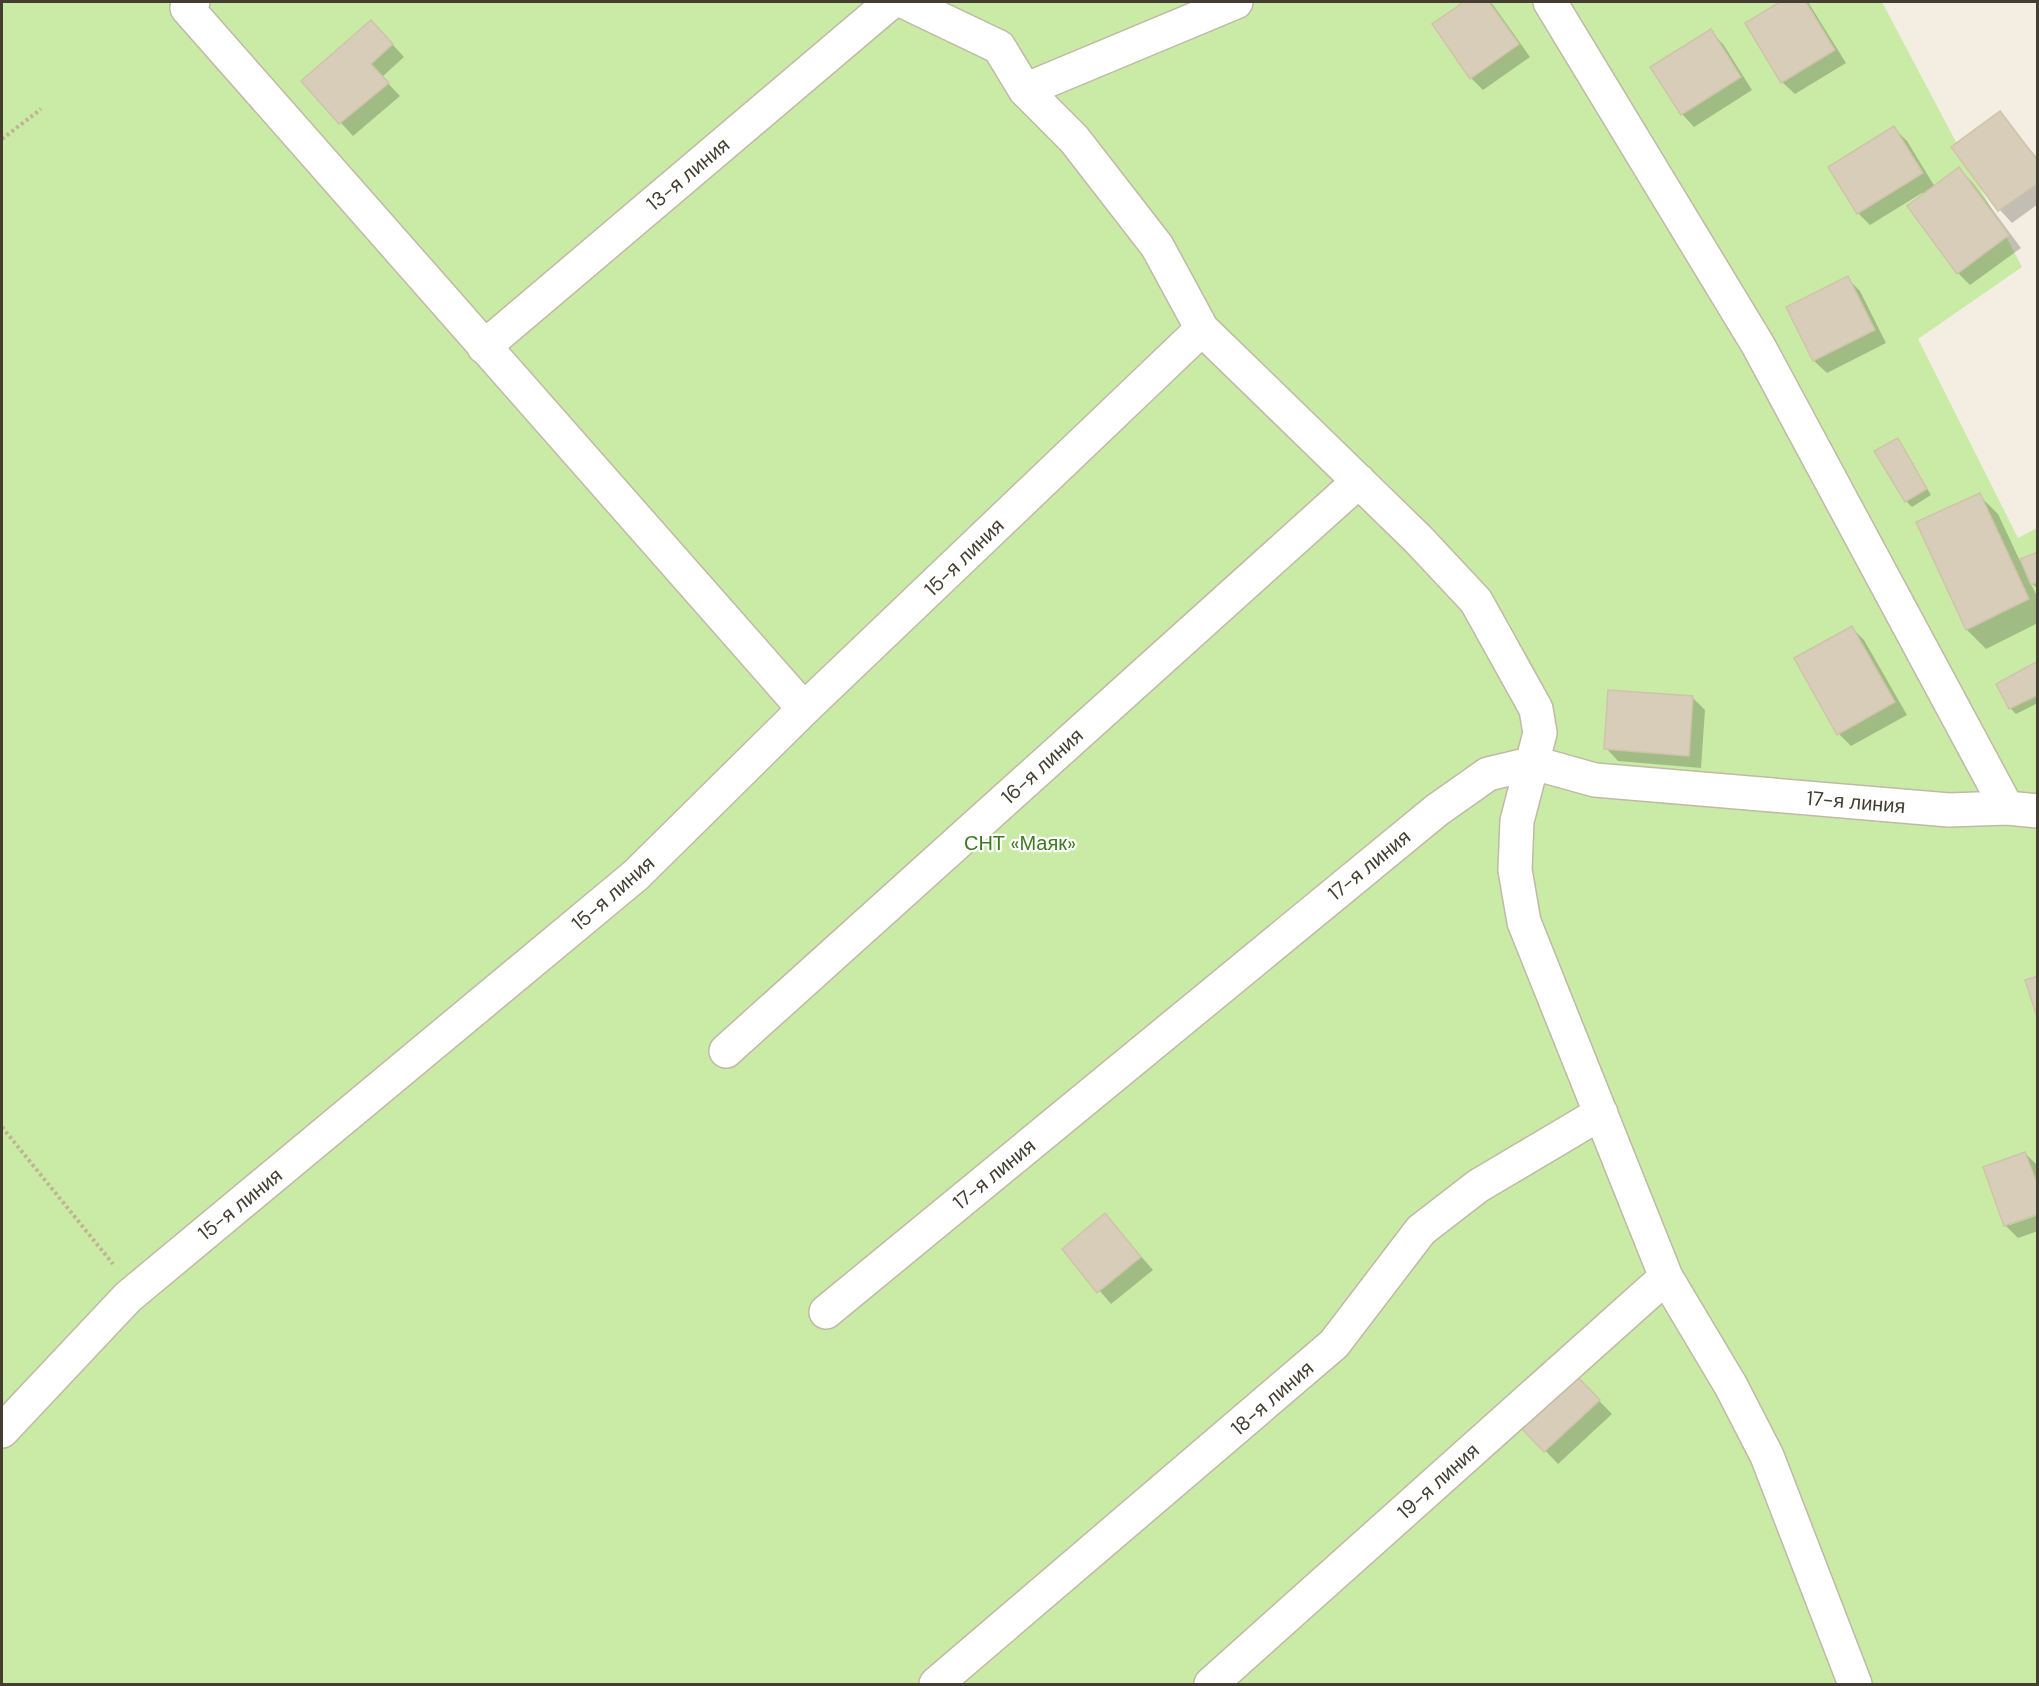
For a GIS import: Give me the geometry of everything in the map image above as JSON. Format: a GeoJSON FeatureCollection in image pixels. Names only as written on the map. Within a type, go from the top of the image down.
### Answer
{"type":"FeatureCollection","features":[{"type":"Feature","properties":{"kind":"street","name":"13-я линия"},"geometry":{"type":"LineString","coordinates":[[484,347],[891,2]]}},
{"type":"Feature","properties":{"kind":"street"},"geometry":{"type":"LineString","coordinates":[[905,2],[999,47],[1025,90],[1074,139],[1157,246],[1202,329],[1359,481],[1476,600],[1536,709],[1540,733],[1517,821],[1515,870],[1524,922],[1666,1277],[1731,1386],[1767,1456],[1855,1684]]}},
{"type":"Feature","properties":{"kind":"street"},"geometry":{"type":"LineString","coordinates":[[1025,90],[1236,2]]}},
{"type":"Feature","properties":{"kind":"street"},"geometry":{"type":"LineString","coordinates":[[1550,2],[1758,345],[2022,810]]}},
{"type":"Feature","properties":{"kind":"street"},"geometry":{"type":"LineString","coordinates":[[190,5],[484,347],[804,709]]}},
{"type":"Feature","properties":{"kind":"street","name":"15-я линия"},"geometry":{"type":"LineString","coordinates":[[2,1431],[135,1291],[636,875],[804,709],[1202,329]]}},
{"type":"Feature","properties":{"kind":"street","name":"16-я линия"},"geometry":{"type":"LineString","coordinates":[[726,1051],[1359,481]]}},
{"type":"Feature","properties":{"kind":"street","name":"17-я линия"},"geometry":{"type":"LineString","coordinates":[[826,1312],[1437,810],[1488,774],[1534,763],[1595,780],[1949,810],[2022,810]]}},
{"type":"Feature","properties":{"kind":"street","name":"18-я линия"},"geometry":{"type":"LineString","coordinates":[[936,1684],[1334,1344],[1421,1230],[1478,1186],[1601,1113]]}},
{"type":"Feature","properties":{"kind":"street","name":"19-я линия"},"geometry":{"type":"LineString","coordinates":[[1210,1684],[1666,1277]]}},
{"type":"Feature","properties":{"kind":"path"},"geometry":{"type":"LineString","coordinates":[[2,139],[41,109]]}},
{"type":"Feature","properties":{"kind":"path"},"geometry":{"type":"LineString","coordinates":[[2,1127],[135,1291]]}},
{"type":"Feature","properties":{"kind":"green space","name":"СНТ «Маяк»"},"geometry":{"type":"Polygon","coordinates":[[[2,2],[1882,2],[2022,267],[1918,339],[2018,538],[2037,528],[2037,1684],[2,1684],[2,2]]]}},
{"type":"Feature","properties":{"kind":"building"},"geometry":{"type":"Polygon","coordinates":[[[1464,2],[1489,2],[1519,44],[1470,79],[1432,24],[1464,2]]]}},
{"type":"Feature","properties":{"kind":"building"},"geometry":{"type":"Polygon","coordinates":[[[1780,2],[1806,2],[1835,50],[1781,83],[1745,23],[1780,2]]]}},
{"type":"Feature","properties":{"kind":"building"},"geometry":{"type":"Polygon","coordinates":[[[371,20],[393,44],[371,64],[389,83],[339,124],[301,81],[371,20]]]}},
{"type":"Feature","properties":{"kind":"building"},"geometry":{"type":"Polygon","coordinates":[[[1711,29],[1741,77],[1681,115],[1650,67],[1711,29]]]}},
{"type":"Feature","properties":{"kind":"building"},"geometry":{"type":"Polygon","coordinates":[[[2000,111],[2038,161],[2038,183],[1998,211],[1951,147],[2000,111]]]}},
{"type":"Feature","properties":{"kind":"building"},"geometry":{"type":"Polygon","coordinates":[[[1894,126],[1923,173],[1857,214],[1828,167],[1894,126]]]}},
{"type":"Feature","properties":{"kind":"building"},"geometry":{"type":"Polygon","coordinates":[[[1959,167],[2009,235],[1957,274],[1907,206],[1959,167]]]}},
{"type":"Feature","properties":{"kind":"building"},"geometry":{"type":"Polygon","coordinates":[[[1848,276],[1875,330],[1813,361],[1786,307],[1848,276]]]}},
{"type":"Feature","properties":{"kind":"building"},"geometry":{"type":"Polygon","coordinates":[[[1898,438],[1927,489],[1905,502],[1874,451],[1898,438]]]}},
{"type":"Feature","properties":{"kind":"building"},"geometry":{"type":"Polygon","coordinates":[[[1980,493],[2029,599],[1966,630],[1916,522],[1980,493]]]}},
{"type":"Feature","properties":{"kind":"building"},"geometry":{"type":"Polygon","coordinates":[[[2038,552],[2038,582],[2031,585],[2020,559],[2038,552]]]}},
{"type":"Feature","properties":{"kind":"building"},"geometry":{"type":"Polygon","coordinates":[[[1852,626],[1895,702],[1837,735],[1794,658],[1852,626]]]}},
{"type":"Feature","properties":{"kind":"building"},"geometry":{"type":"Polygon","coordinates":[[[2038,661],[2038,695],[2009,709],[1996,684],[2038,661]]]}},
{"type":"Feature","properties":{"kind":"building"},"geometry":{"type":"Polygon","coordinates":[[[1608,690],[1693,696],[1689,756],[1604,749],[1608,690]]]}},
{"type":"Feature","properties":{"kind":"building"},"geometry":{"type":"Polygon","coordinates":[[[2038,976],[2038,1020],[2025,980],[2038,976]]]}},
{"type":"Feature","properties":{"kind":"building"},"geometry":{"type":"Polygon","coordinates":[[[2025,1152],[2038,1186],[2038,1214],[2004,1226],[1983,1167],[2025,1152]]]}},
{"type":"Feature","properties":{"kind":"building"},"geometry":{"type":"Polygon","coordinates":[[[1105,1213],[1141,1257],[1097,1293],[1062,1249],[1105,1213]]]}},
{"type":"Feature","properties":{"kind":"building"},"geometry":{"type":"Polygon","coordinates":[[[1577,1376],[1600,1400],[1544,1452],[1521,1428],[1577,1376]]]}}]}
